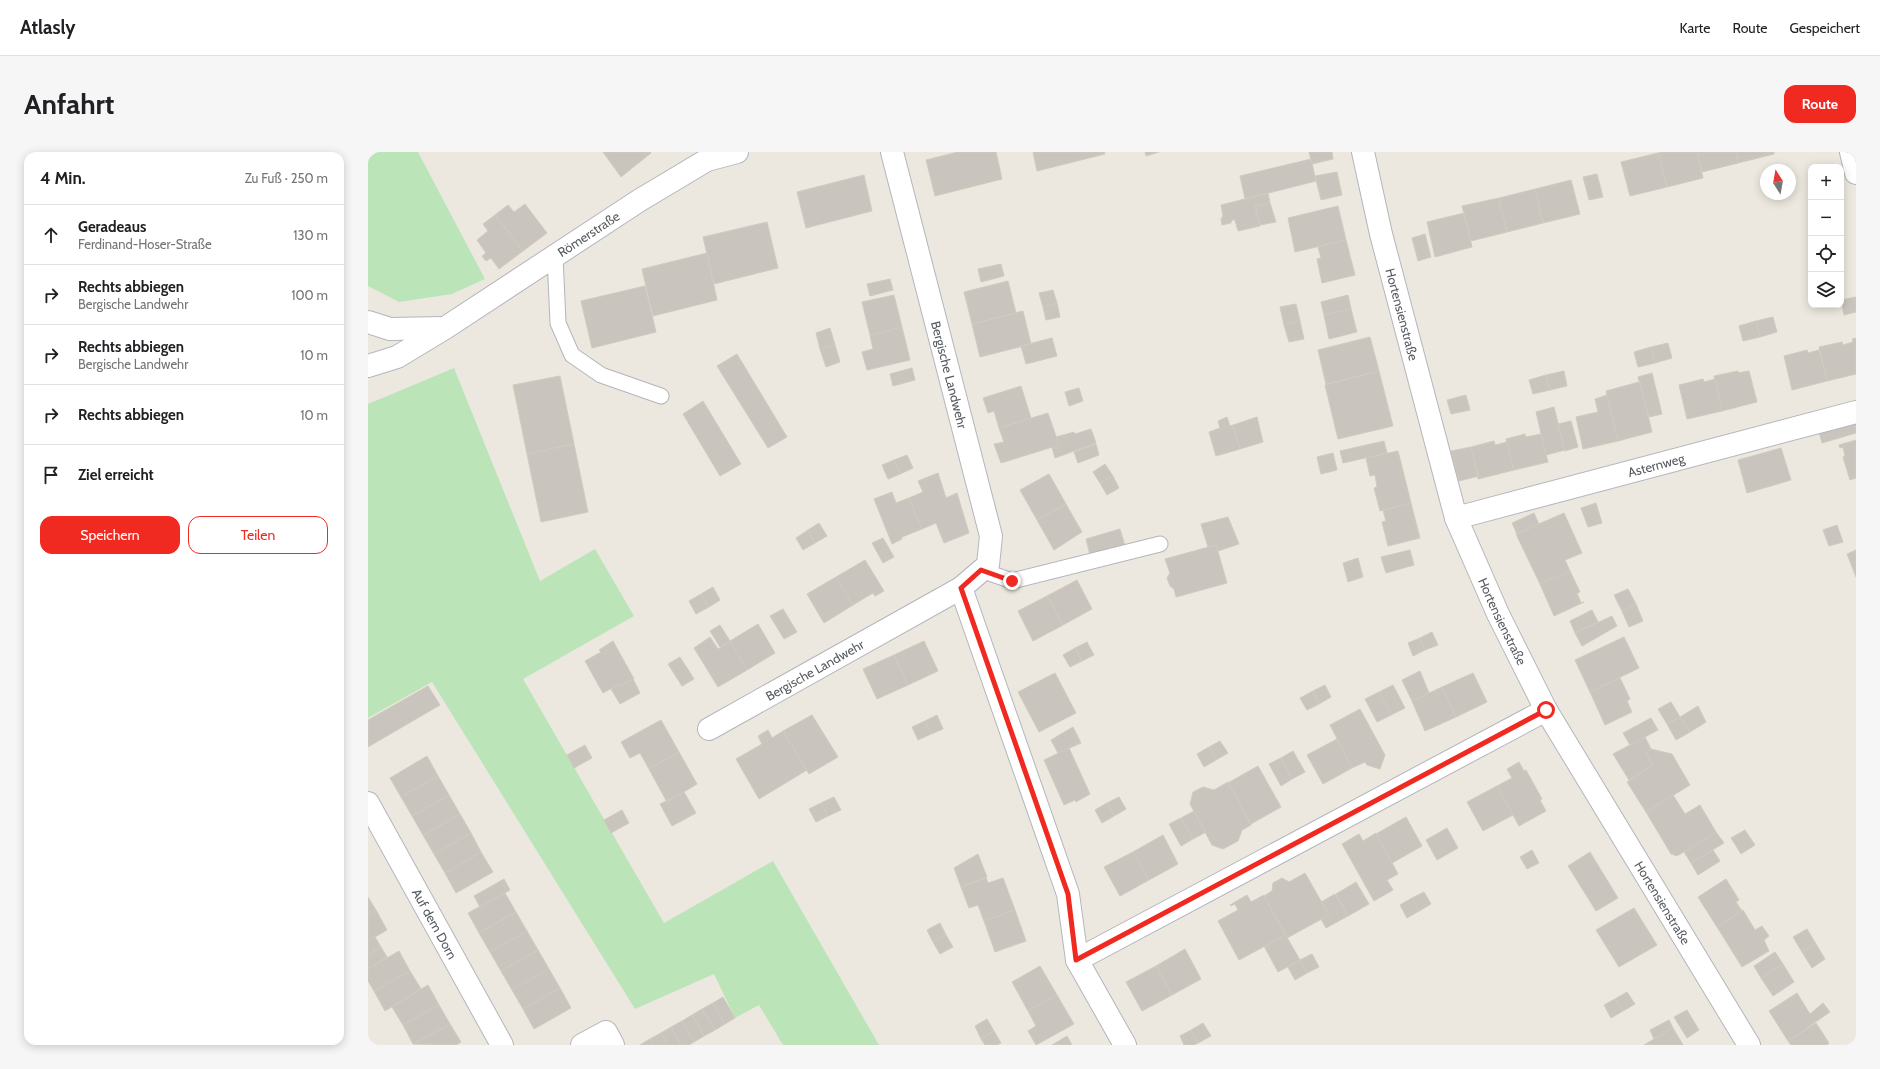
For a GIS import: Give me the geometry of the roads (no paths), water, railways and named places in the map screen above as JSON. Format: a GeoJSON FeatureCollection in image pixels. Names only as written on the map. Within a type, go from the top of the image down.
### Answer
{"type":"FeatureCollection","features":[{"type":"Feature","properties":{"kind":"street","name":"Römerstraße"},"geometry":{"type":"LineString","coordinates":[[368,366],[397,357],[445,328],[640,200],[707,160],[737,152]]}},
{"type":"Feature","properties":{"kind":"street","name":"Bergische Landwehr"},"geometry":{"type":"LineString","coordinates":[[709,729],[961,588],[988,565],[991,536],[892,152]]}},
{"type":"Feature","properties":{"kind":"street","name":"Hortensienstraße"},"geometry":{"type":"LineString","coordinates":[[1364,152],[1381,234],[1456,518],[1498,614],[1546,710],[1749,1045]]}},
{"type":"Feature","properties":{"kind":"street"},"geometry":{"type":"LineString","coordinates":[[1851,152],[1856,173]]}},
{"type":"Feature","properties":{"kind":"street"},"geometry":{"type":"LineString","coordinates":[[368,322],[390,329],[445,328]]}},
{"type":"Feature","properties":{"kind":"street","name":"Asternweg"},"geometry":{"type":"LineString","coordinates":[[1456,518],[1856,412]]}},
{"type":"Feature","properties":{"kind":"street"},"geometry":{"type":"LineString","coordinates":[[961,588],[1068,894],[1076,960],[1125,1045]]}},
{"type":"Feature","properties":{"kind":"street"},"geometry":{"type":"LineString","coordinates":[[1076,960],[1546,710]]}},
{"type":"Feature","properties":{"kind":"street","name":"Auf dem Dorn"},"geometry":{"type":"LineString","coordinates":[[368,803],[502,1045]]}},
{"type":"Feature","properties":{"kind":"street"},"geometry":{"type":"LineString","coordinates":[[582,1045],[606,1032],[613,1045]]}},
{"type":"Feature","properties":{"kind":"lane"},"geometry":{"type":"LineString","coordinates":[[555,256],[558,323],[572,355],[601,375],[661,396]]}},
{"type":"Feature","properties":{"kind":"lane"},"geometry":{"type":"LineString","coordinates":[[981,570],[1012,581],[1160,544]]}}]}
